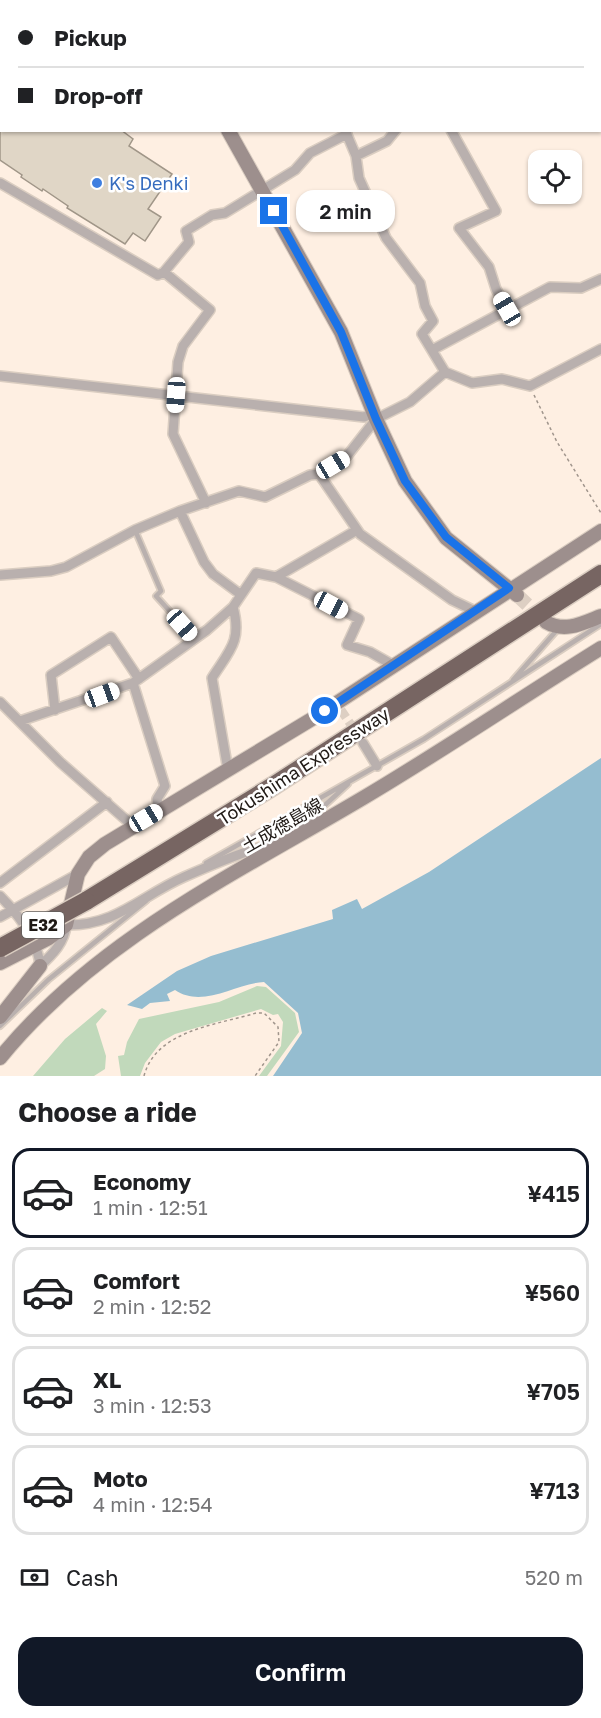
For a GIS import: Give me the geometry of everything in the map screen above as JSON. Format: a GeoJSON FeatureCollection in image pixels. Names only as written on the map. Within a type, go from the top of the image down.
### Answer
{"type":"FeatureCollection","features":[{"type":"Feature","properties":{"kind":"highway","name":"Tokushima Expressway"},"geometry":{"type":"LineString","coordinates":[[0,948],[86,901],[273,786],[601,574]]}},
{"type":"Feature","properties":{"kind":"street"},"geometry":{"type":"LineString","coordinates":[[229,132],[341,332],[375,416],[405,481],[446,537],[513,592]]}},
{"type":"Feature","properties":{"kind":"street"},"geometry":{"type":"LineString","coordinates":[[0,183],[158,274],[164,272],[189,242],[186,231],[212,215],[225,213],[294,171],[310,153],[346,132],[356,156],[359,178],[386,238],[420,282],[425,306],[433,321],[422,334],[445,372],[472,383],[502,379],[530,386],[601,349]]}},
{"type":"Feature","properties":{"kind":"street"},"geometry":{"type":"LineString","coordinates":[[356,156],[387,141],[394,132]]}},
{"type":"Feature","properties":{"kind":"street"},"geometry":{"type":"LineString","coordinates":[[452,132],[496,211],[459,228],[489,267],[496,289],[507,309]]}},
{"type":"Feature","properties":{"kind":"street"},"geometry":{"type":"LineString","coordinates":[[164,272],[210,310],[183,346],[178,362],[173,434],[206,503]]}},
{"type":"Feature","properties":{"kind":"street"},"geometry":{"type":"LineString","coordinates":[[432,350],[550,287],[581,288],[601,279]]}},
{"type":"Feature","properties":{"kind":"street"},"geometry":{"type":"LineString","coordinates":[[0,376],[364,417],[375,416],[410,402],[445,372]]}},
{"type":"Feature","properties":{"kind":"street"},"geometry":{"type":"LineString","coordinates":[[0,575],[51,571],[66,567],[135,530],[180,511],[239,491],[265,497],[310,475],[319,474],[347,456],[375,416]]}},
{"type":"Feature","properties":{"kind":"street"},"geometry":{"type":"LineString","coordinates":[[319,474],[357,530],[452,600],[475,611]]}},
{"type":"Feature","properties":{"kind":"street"},"geometry":{"type":"LineString","coordinates":[[180,511],[204,561],[213,574],[240,594]]}},
{"type":"Feature","properties":{"kind":"street"},"geometry":{"type":"LineString","coordinates":[[276,577],[357,530]]}},
{"type":"Feature","properties":{"kind":"street"},"geometry":{"type":"LineString","coordinates":[[0,917],[78,874],[97,850],[133,826],[339,706],[393,665],[475,611],[513,592],[601,531]]}},
{"type":"Feature","properties":{"kind":"street"},"geometry":{"type":"LineString","coordinates":[[20,722],[136,681],[195,639],[233,607],[256,573],[276,577],[359,619],[347,645],[370,652],[393,665]]}},
{"type":"Feature","properties":{"kind":"street"},"geometry":{"type":"LineString","coordinates":[[228,770],[212,678],[238,632],[233,607]]}},
{"type":"Feature","properties":{"kind":"street"},"geometry":{"type":"LineString","coordinates":[[553,625],[579,625],[601,616]]}},
{"type":"Feature","properties":{"kind":"street"},"geometry":{"type":"LineString","coordinates":[[55,710],[51,675],[111,637],[136,681],[165,786],[157,799],[159,810]]}},
{"type":"Feature","properties":{"kind":"street","name":"土成徳島線"},"geometry":{"type":"LineString","coordinates":[[0,1058],[51,1004],[111,953],[158,919],[434,754],[601,648]]}},
{"type":"Feature","properties":{"kind":"street"},"geometry":{"type":"LineString","coordinates":[[0,702],[60,762],[133,826]]}},
{"type":"Feature","properties":{"kind":"street"},"geometry":{"type":"LineString","coordinates":[[363,743],[378,766]]}},
{"type":"Feature","properties":{"kind":"street"},"geometry":{"type":"LineString","coordinates":[[165,786],[185,795]]}},
{"type":"Feature","properties":{"kind":"street"},"geometry":{"type":"LineString","coordinates":[[0,883],[107,802]]}},
{"type":"Feature","properties":{"kind":"street"},"geometry":{"type":"LineString","coordinates":[[0,963],[35,945],[66,925],[90,924],[106,920],[195,873],[271,844],[290,841]]}},
{"type":"Feature","properties":{"kind":"street"},"geometry":{"type":"LineString","coordinates":[[0,1017],[59,945],[65,934],[78,874]]}},
{"type":"Feature","properties":{"kind":"street"},"geometry":{"type":"LineString","coordinates":[[0,896],[14,910],[35,945],[40,966]]}},
{"type":"Feature","properties":{"kind":"lane"},"geometry":{"type":"LineString","coordinates":[[135,530],[161,591],[156,596],[195,639]]}},
{"type":"Feature","properties":{"kind":"lane"},"geometry":{"type":"LineString","coordinates":[[195,873],[203,865],[268,826],[378,766],[601,624]]}},
{"type":"Feature","properties":{"kind":"lane"},"geometry":{"type":"LineString","coordinates":[[510,684],[553,625]]}},
{"type":"Feature","properties":{"kind":"lane"},"geometry":{"type":"LineString","coordinates":[[290,841],[298,830],[350,782]]}},
{"type":"Feature","properties":{"kind":"lane"},"geometry":{"type":"LineString","coordinates":[[0,1026],[48,980],[154,894]]}},
{"type":"Feature","properties":{"kind":"path"},"geometry":{"type":"LineString","coordinates":[[530,386],[557,442],[601,513]]}},
{"type":"Feature","properties":{"kind":"path"},"geometry":{"type":"LineString","coordinates":[[144,1076],[153,1055],[171,1040],[256,1013],[264,1013],[278,1026],[279,1042],[255,1076]]}},
{"type":"Feature","properties":{"kind":"green space"},"geometry":{"type":"Polygon","coordinates":[[[257,986],[266,987],[295,1013],[299,1032],[267,1076],[259,1076],[281,1046],[283,1022],[278,1014],[273,1015],[261,1009],[175,1034],[161,1042],[145,1063],[140,1076],[121,1076],[118,1056],[124,1055],[127,1042],[139,1019],[219,1002],[257,986]]]}},
{"type":"Feature","properties":{"kind":"green space"},"geometry":{"type":"Polygon","coordinates":[[[102,1008],[107,1011],[96,1024],[106,1056],[105,1069],[94,1076],[33,1076],[65,1039],[102,1008]]]}},
{"type":"Feature","properties":{"kind":"water"},"geometry":{"type":"Polygon","coordinates":[[[601,758],[601,1076],[273,1076],[302,1033],[298,1013],[264,982],[197,997],[175,990],[167,994],[170,1001],[150,1003],[142,1009],[127,1005],[177,971],[211,956],[333,919],[332,910],[357,899],[362,909],[429,872],[601,758]]]}},
{"type":"Feature","properties":{"kind":"building","name":"K's Denki"},"geometry":{"type":"Polygon","coordinates":[[[0,132],[124,132],[133,139],[129,146],[172,174],[148,209],[161,217],[145,241],[133,233],[125,244],[67,208],[68,206],[21,177],[22,175],[0,160],[0,132]]]}},
{"type":"Feature","properties":{"kind":"tunnel"},"geometry":{"type":"LineString","coordinates":[[517,595],[544,620]]}},
{"type":"Feature","properties":{"kind":"tunnel"},"geometry":{"type":"LineString","coordinates":[[341,710],[358,735]]}},
{"type":"Feature","properties":{"kind":"place","name":"K's Denki"},"geometry":{"type":"Point","coordinates":[97,183]}},
{"type":"Feature","properties":{"kind":"route"},"geometry":{"type":"LineString","coordinates":[[274,211],[341,332],[376,419],[405,481],[446,537],[509,588],[325,711]]}}]}
